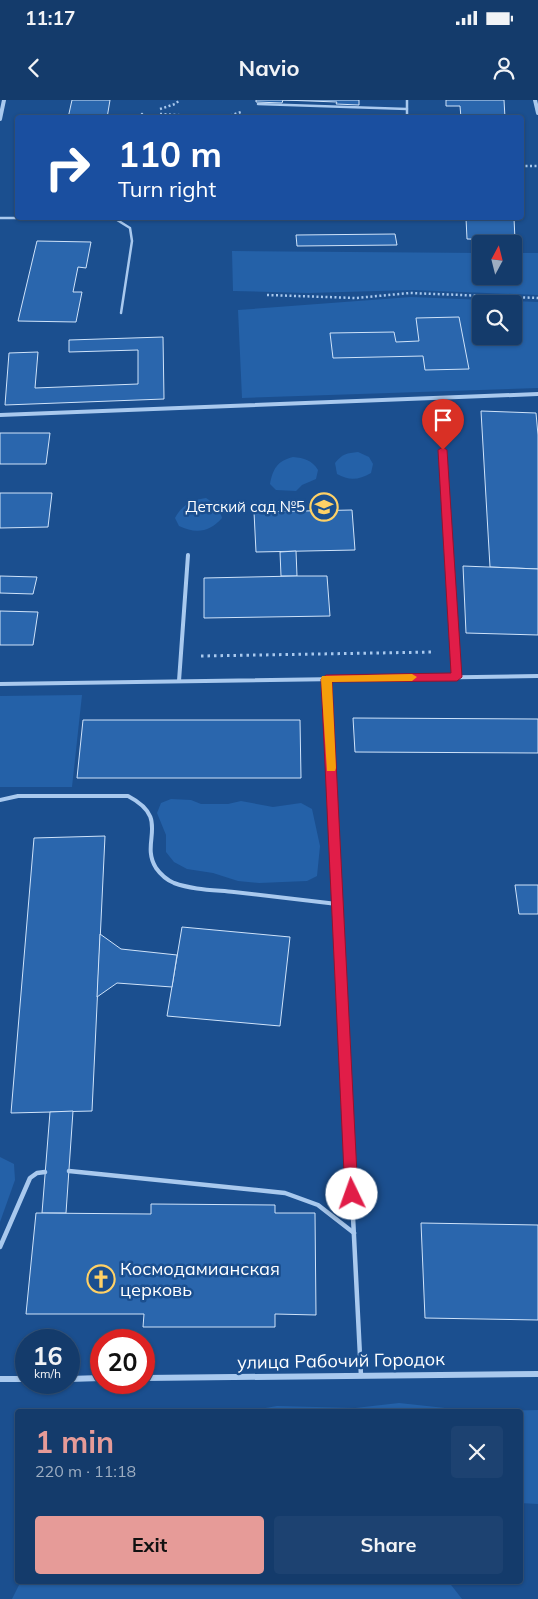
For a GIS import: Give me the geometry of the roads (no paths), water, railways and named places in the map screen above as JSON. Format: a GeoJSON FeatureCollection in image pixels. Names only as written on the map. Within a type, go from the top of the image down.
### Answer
{"type":"FeatureCollection","features":[{"type":"Feature","properties":{"kind":"street"},"geometry":{"type":"LineString","coordinates":[[0,119],[4,100]]}},
{"type":"Feature","properties":{"kind":"street"},"geometry":{"type":"LineString","coordinates":[[535,100],[538,113]]}},
{"type":"Feature","properties":{"kind":"street"},"geometry":{"type":"LineString","coordinates":[[0,415],[538,394]]}},
{"type":"Feature","properties":{"kind":"street","name":"улица Рабочий Городок"},"geometry":{"type":"LineString","coordinates":[[155,1378],[538,1374]]}},
{"type":"Feature","properties":{"kind":"street"},"geometry":{"type":"LineString","coordinates":[[0,1379],[15,1379]]}},
{"type":"Feature","properties":{"kind":"lane"},"geometry":{"type":"LineString","coordinates":[[407,100],[407,115]]}},
{"type":"Feature","properties":{"kind":"lane"},"geometry":{"type":"LineString","coordinates":[[258,104],[407,109]]}},
{"type":"Feature","properties":{"kind":"lane"},"geometry":{"type":"LineString","coordinates":[[0,218],[15,218]]}},
{"type":"Feature","properties":{"kind":"lane"},"geometry":{"type":"LineString","coordinates":[[117,220],[130,228],[132,240],[121,313]]}},
{"type":"Feature","properties":{"kind":"lane"},"geometry":{"type":"LineString","coordinates":[[443,450],[457,677]]}},
{"type":"Feature","properties":{"kind":"lane"},"geometry":{"type":"LineString","coordinates":[[179,681],[188,555]]}},
{"type":"Feature","properties":{"kind":"lane"},"geometry":{"type":"LineString","coordinates":[[0,684],[538,676]]}},
{"type":"Feature","properties":{"kind":"lane"},"geometry":{"type":"LineString","coordinates":[[326,679],[361,1376]]}},
{"type":"Feature","properties":{"kind":"lane"},"geometry":{"type":"LineString","coordinates":[[0,800],[18,796],[128,796],[141,801],[151,815],[152,859],[154,868],[164,877],[178,884],[196,888],[337,904]]}},
{"type":"Feature","properties":{"kind":"lane"},"geometry":{"type":"LineString","coordinates":[[69,1171],[285,1193],[318,1205],[354,1233]]}},
{"type":"Feature","properties":{"kind":"lane"},"geometry":{"type":"LineString","coordinates":[[0,1247],[30,1178],[37,1173],[45,1172]]}},
{"type":"Feature","properties":{"kind":"place","name":"Детский сад №5"},"geometry":{"type":"Point","coordinates":[324,507]}},
{"type":"Feature","properties":{"kind":"place","name":"Космодамианская церковь"},"geometry":{"type":"Point","coordinates":[101,1279]}}]}
